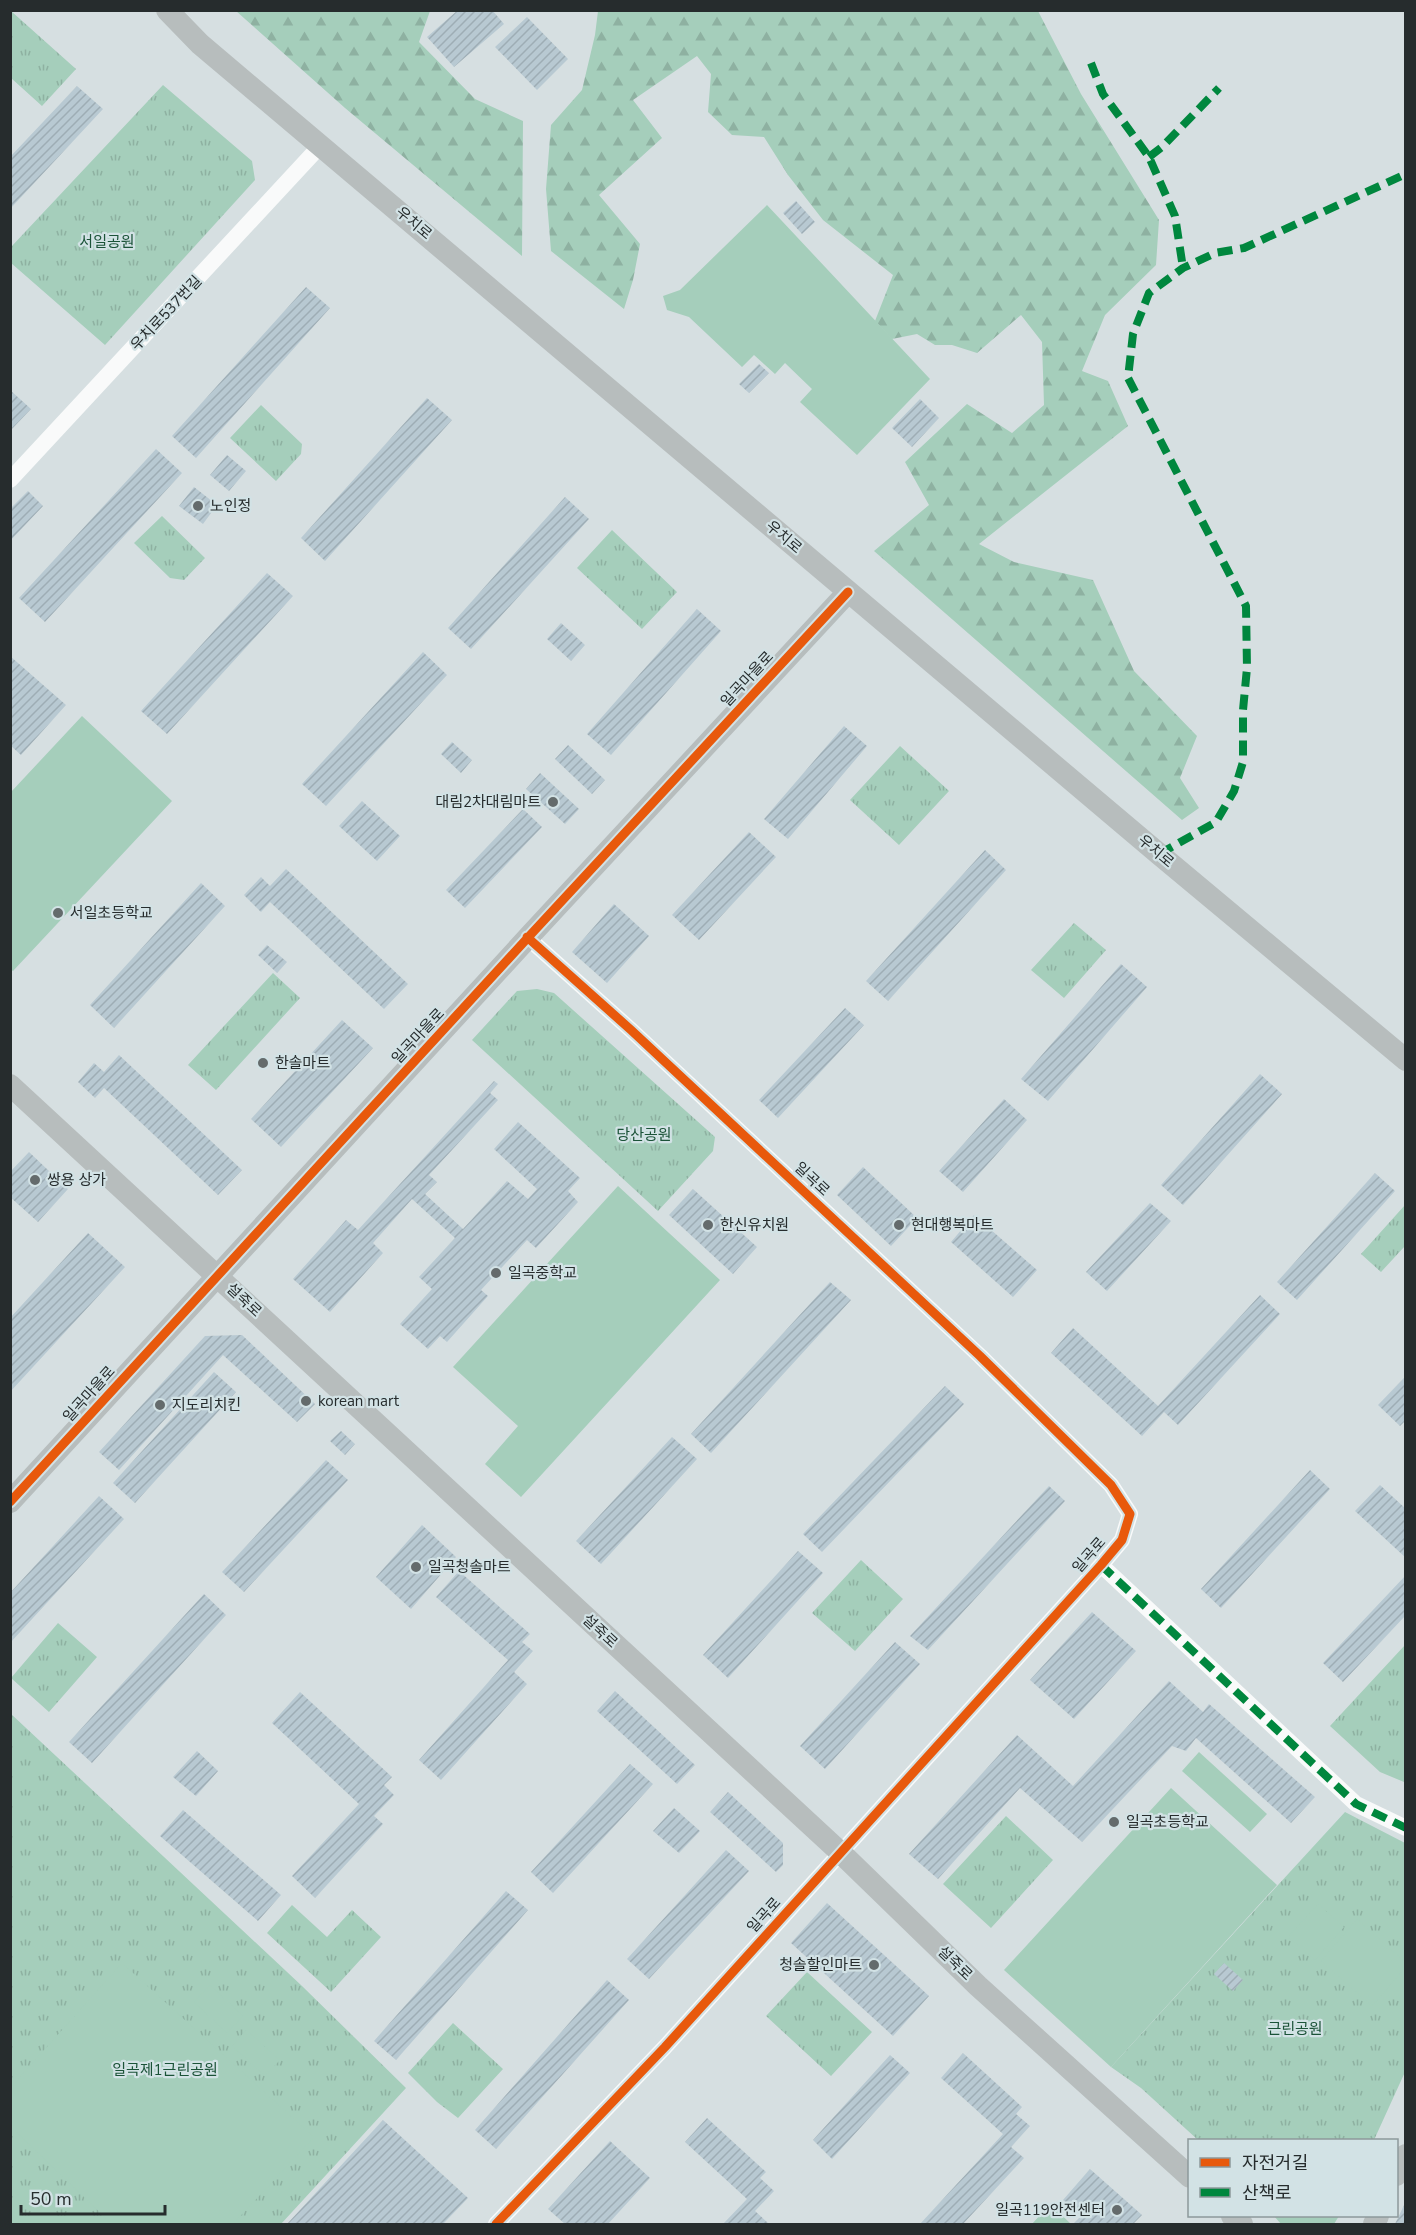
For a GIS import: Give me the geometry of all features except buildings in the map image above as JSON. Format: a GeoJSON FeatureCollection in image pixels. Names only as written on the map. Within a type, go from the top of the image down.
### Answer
{"type":"FeatureCollection","features":[{"type":"Feature","properties":{"kind":"main road","name":"우치로"},"geometry":{"type":"LineString","coordinates":[[167,10],[201,44],[848,592],[1406,1060]]}},
{"type":"Feature","properties":{"kind":"main road","name":"일곡마을로"},"geometry":{"type":"LineString","coordinates":[[10,1502],[451,1023],[527,937],[848,592]]}},
{"type":"Feature","properties":{"kind":"main road","name":"설죽로"},"geometry":{"type":"LineString","coordinates":[[10,1085],[841,1853],[978,1986],[1188,2175]]}},
{"type":"Feature","properties":{"kind":"main road"},"geometry":{"type":"LineString","coordinates":[[1398,2171],[1406,2155]]}},
{"type":"Feature","properties":{"kind":"street","name":"우치로537번길"},"geometry":{"type":"LineString","coordinates":[[10,480],[321,145]]}},
{"type":"Feature","properties":{"kind":"street","name":"일곡로"},"geometry":{"type":"LineString","coordinates":[[496,2224],[664,2047],[1101,1565],[1122,1540],[1130,1514],[1111,1485],[971,1349],[631,1030],[527,937]]}},
{"type":"Feature","properties":{"kind":"street"},"geometry":{"type":"LineString","coordinates":[[1101,1565],[1356,1804],[1406,1827]]}},
{"type":"Feature","properties":{"kind":"green space"},"geometry":{"type":"Polygon","coordinates":[[[11,11],[76,69],[42,106],[11,78],[11,11]]]}},
{"type":"Feature","properties":{"kind":"green space"},"geometry":{"type":"Polygon","coordinates":[[[236,11],[430,11],[419,42],[475,99],[523,121],[522,256],[345,108],[236,11]]]}},
{"type":"Feature","properties":{"kind":"green space"},"geometry":{"type":"Polygon","coordinates":[[[598,11],[1038,11],[1081,94],[1159,220],[1156,265],[1105,315],[1082,371],[1108,381],[1128,426],[979,544],[1014,562],[1093,580],[1134,671],[1197,736],[1180,778],[1199,808],[1182,820],[874,551],[929,505],[905,462],[967,404],[1012,433],[1044,405],[1042,342],[1021,315],[977,353],[952,345],[935,345],[917,334],[892,339],[875,321],[893,275],[823,220],[788,175],[764,137],[732,135],[708,112],[711,74],[697,56],[633,100],[662,138],[599,195],[640,244],[633,280],[624,309],[551,251],[546,189],[551,125],[582,90],[595,35],[598,11]]]}},
{"type":"Feature","properties":{"kind":"green space","name":"서일공원"},"geometry":{"type":"Polygon","coordinates":[[[163,85],[252,161],[255,180],[105,345],[11,263],[11,247],[163,85]]]}},
{"type":"Feature","properties":{"kind":"green space"},"geometry":{"type":"Polygon","coordinates":[[[767,205],[930,379],[857,455],[800,402],[812,389],[785,363],[775,374],[754,355],[742,367],[689,317],[667,310],[663,296],[680,290],[767,205]]]}},
{"type":"Feature","properties":{"kind":"green space"},"geometry":{"type":"Polygon","coordinates":[[[261,405],[302,444],[301,454],[276,481],[230,438],[261,405]]]}},
{"type":"Feature","properties":{"kind":"green space"},"geometry":{"type":"Polygon","coordinates":[[[162,516],[205,558],[184,580],[170,578],[134,543],[162,516]]]}},
{"type":"Feature","properties":{"kind":"green space"},"geometry":{"type":"Polygon","coordinates":[[[612,530],[677,592],[642,629],[577,568],[612,530]]]}},
{"type":"Feature","properties":{"kind":"green space"},"geometry":{"type":"Polygon","coordinates":[[[82,716],[172,801],[13,971],[10,969],[11,792],[82,716]]]}},
{"type":"Feature","properties":{"kind":"green space"},"geometry":{"type":"Polygon","coordinates":[[[900,746],[949,791],[899,845],[850,800],[900,746]]]}},
{"type":"Feature","properties":{"kind":"green space"},"geometry":{"type":"Polygon","coordinates":[[[1074,923],[1106,950],[1064,998],[1031,970],[1074,923]]]}},
{"type":"Feature","properties":{"kind":"green space"},"geometry":{"type":"Polygon","coordinates":[[[273,973],[300,998],[216,1090],[188,1065],[273,973]]]}},
{"type":"Feature","properties":{"kind":"green space","name":"당산공원"},"geometry":{"type":"Polygon","coordinates":[[[537,989],[554,993],[715,1137],[713,1151],[658,1211],[472,1040],[517,991],[537,989]]]}},
{"type":"Feature","properties":{"kind":"green space"},"geometry":{"type":"Polygon","coordinates":[[[618,1186],[720,1280],[521,1497],[485,1464],[518,1426],[453,1367],[618,1186]]]}},
{"type":"Feature","properties":{"kind":"green space"},"geometry":{"type":"Polygon","coordinates":[[[1405,1205],[1405,1246],[1381,1272],[1361,1254],[1405,1205]]]}},
{"type":"Feature","properties":{"kind":"green space"},"geometry":{"type":"Polygon","coordinates":[[[861,1560],[903,1599],[855,1651],[812,1613],[861,1560]]]}},
{"type":"Feature","properties":{"kind":"green space"},"geometry":{"type":"Polygon","coordinates":[[[58,1623],[97,1657],[49,1712],[11,1678],[58,1623]]]}},
{"type":"Feature","properties":{"kind":"green space"},"geometry":{"type":"Polygon","coordinates":[[[1405,1645],[1406,1780],[1404,1782],[1380,1772],[1330,1726],[1405,1645]]]}},
{"type":"Feature","properties":{"kind":"green space","name":"일곡제1근린공원"},"geometry":{"type":"Polygon","coordinates":[[[10,1713],[302,1986],[406,2088],[281,2224],[11,2224],[10,1713]]]}},
{"type":"Feature","properties":{"kind":"green space"},"geometry":{"type":"Polygon","coordinates":[[[1199,1752],[1267,1814],[1250,1832],[1182,1771],[1199,1752]]]}},
{"type":"Feature","properties":{"kind":"green space"},"geometry":{"type":"Polygon","coordinates":[[[1171,1788],[1277,1885],[1111,2067],[1004,1970],[1171,1788]]]}},
{"type":"Feature","properties":{"kind":"green space","name":"근린공원"},"geometry":{"type":"Polygon","coordinates":[[[1345,1812],[1405,1843],[1405,2072],[1374,2139],[1197,2139],[1141,2088],[1111,2067],[1345,1812]]]}},
{"type":"Feature","properties":{"kind":"green space"},"geometry":{"type":"Polygon","coordinates":[[[1006,1816],[1053,1860],[991,1928],[943,1884],[1006,1816]]]}},
{"type":"Feature","properties":{"kind":"green space"},"geometry":{"type":"Polygon","coordinates":[[[1318,1904],[1344,1927],[1315,1960],[1288,1937],[1318,1904]]]}},
{"type":"Feature","properties":{"kind":"green space"},"geometry":{"type":"Polygon","coordinates":[[[292,1905],[327,1937],[352,1910],[381,1937],[331,1992],[267,1933],[292,1905]]]}},
{"type":"Feature","properties":{"kind":"green space"},"geometry":{"type":"Polygon","coordinates":[[[1357,1919],[1405,1962],[1405,1968],[1372,2006],[1321,1961],[1357,1919]]]}},
{"type":"Feature","properties":{"kind":"green space"},"geometry":{"type":"Polygon","coordinates":[[[122,1963],[314,2137],[233,2224],[112,2224],[11,2127],[11,2087],[122,1963]]]}},
{"type":"Feature","properties":{"kind":"green space"},"geometry":{"type":"Polygon","coordinates":[[[807,1972],[872,2032],[831,2076],[766,2016],[807,1972]]]}},
{"type":"Feature","properties":{"kind":"green space"},"geometry":{"type":"Polygon","coordinates":[[[210,1985],[243,2016],[227,2033],[194,2002],[210,1985]]]}},
{"type":"Feature","properties":{"kind":"green space"},"geometry":{"type":"Polygon","coordinates":[[[453,2023],[503,2069],[458,2118],[437,2102],[408,2073],[453,2023]]]}},
{"type":"Feature","properties":{"kind":"green space"},"geometry":{"type":"Polygon","coordinates":[[[246,2030],[280,2060],[265,2076],[232,2046],[246,2030]]]}},
{"type":"Feature","properties":{"kind":"green space"},"geometry":{"type":"Polygon","coordinates":[[[1050,2204],[1071,2224],[1032,2224],[1050,2204]]]}},
{"type":"Feature","properties":{"kind":"green space"},"geometry":{"type":"Polygon","coordinates":[[[1275,2217],[1338,2217],[1334,2224],[1281,2224],[1275,2217]]]}},
{"type":"Feature","properties":{"kind":"marked path"},"geometry":{"type":"LineString","coordinates":[[1091,63],[1103,94],[1149,157],[1175,216],[1183,268]]}},
{"type":"Feature","properties":{"kind":"marked path"},"geometry":{"type":"LineString","coordinates":[[1149,157],[1162,147],[1219,88]]}},
{"type":"Feature","properties":{"kind":"marked path"},"geometry":{"type":"LineString","coordinates":[[1159,854],[1216,822],[1234,791],[1243,762],[1243,710],[1247,668],[1246,606],[1128,378],[1133,334],[1149,293],[1183,268],[1215,253],[1244,248],[1406,174]]}},
{"type":"Feature","properties":{"kind":"marked path"},"geometry":{"type":"LineString","coordinates":[[1101,1565],[1356,1804],[1406,1828]]}},
{"type":"Feature","properties":{"kind":"cycle path"},"geometry":{"type":"LineString","coordinates":[[10,1502],[848,592]]}},
{"type":"Feature","properties":{"kind":"cycle path"},"geometry":{"type":"LineString","coordinates":[[496,2224],[665,2047],[1101,1565],[1122,1540],[1130,1514],[1111,1485],[980,1356],[631,1030],[527,937]]}},
{"type":"Feature","properties":{"kind":"place","name":"노인정"},"geometry":{"type":"Point","coordinates":[198,506]}},
{"type":"Feature","properties":{"kind":"place","name":"대림2차대림마트"},"geometry":{"type":"Point","coordinates":[553,802]}},
{"type":"Feature","properties":{"kind":"place","name":"서일초등학교"},"geometry":{"type":"Point","coordinates":[58,913]}},
{"type":"Feature","properties":{"kind":"place","name":"한솔마트"},"geometry":{"type":"Point","coordinates":[263,1063]}},
{"type":"Feature","properties":{"kind":"place","name":"쌍용 상가"},"geometry":{"type":"Point","coordinates":[35,1180]}},
{"type":"Feature","properties":{"kind":"place","name":"한신유치원"},"geometry":{"type":"Point","coordinates":[708,1225]}},
{"type":"Feature","properties":{"kind":"place","name":"현대행복마트"},"geometry":{"type":"Point","coordinates":[899,1225]}},
{"type":"Feature","properties":{"kind":"place","name":"일곡중학교"},"geometry":{"type":"Point","coordinates":[496,1273]}},
{"type":"Feature","properties":{"kind":"place","name":"korean mart"},"geometry":{"type":"Point","coordinates":[306,1401]}},
{"type":"Feature","properties":{"kind":"place","name":"지도리치킨"},"geometry":{"type":"Point","coordinates":[160,1405]}},
{"type":"Feature","properties":{"kind":"place","name":"일곡청솔마트"},"geometry":{"type":"Point","coordinates":[416,1567]}},
{"type":"Feature","properties":{"kind":"place","name":"일곡초등학교"},"geometry":{"type":"Point","coordinates":[1114,1822]}},
{"type":"Feature","properties":{"kind":"place","name":"청솔할인마트"},"geometry":{"type":"Point","coordinates":[874,1965]}},
{"type":"Feature","properties":{"kind":"place","name":"일곡119안전센터"},"geometry":{"type":"Point","coordinates":[1117,2210]}}]}
